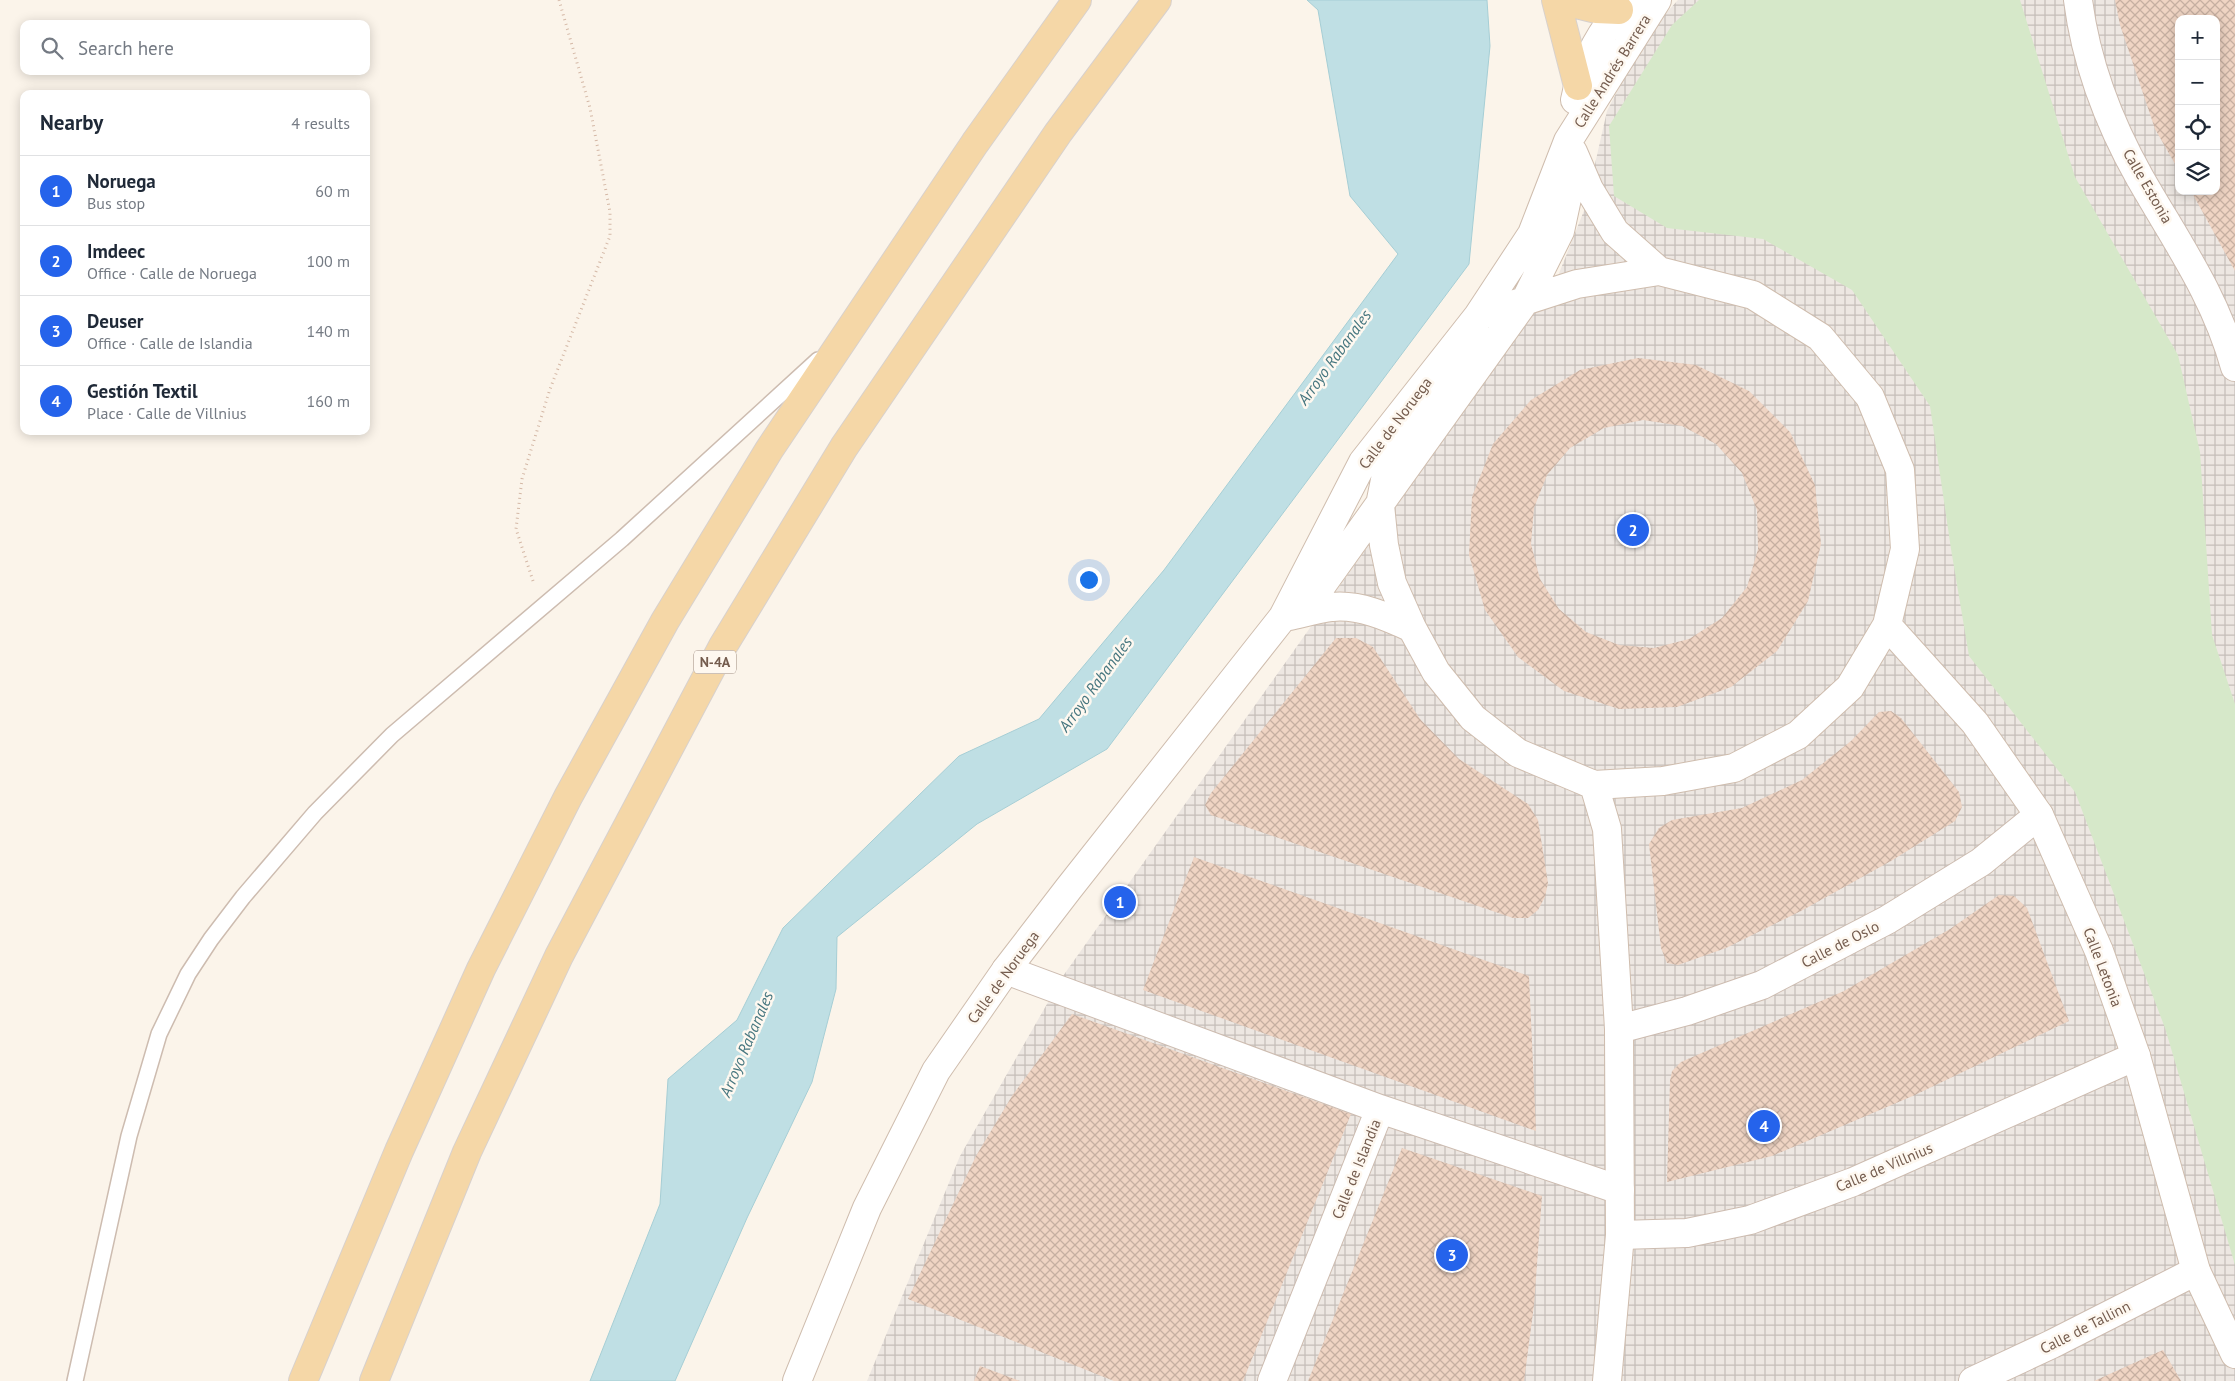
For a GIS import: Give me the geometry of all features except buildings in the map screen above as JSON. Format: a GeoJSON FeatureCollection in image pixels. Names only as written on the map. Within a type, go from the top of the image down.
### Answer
{"type":"FeatureCollection","features":[{"type":"Feature","properties":{"kind":"main road"},"geometry":{"type":"LineString","coordinates":[[303,1381],[399,1151],[481,968],[568,796],[665,621],[769,450],[976,143],[1077,0]]}},
{"type":"Feature","properties":{"kind":"main road","name":"N-4A"},"geometry":{"type":"LineString","coordinates":[[374,1381],[467,1152],[554,965],[723,646],[844,447],[1058,133],[1157,0]]}},
{"type":"Feature","properties":{"kind":"main road"},"geometry":{"type":"LineString","coordinates":[[1556,0],[1578,86]]}},
{"type":"Feature","properties":{"kind":"main road"},"geometry":{"type":"LineString","coordinates":[[1560,0],[1596,9],[1625,5]]}},
{"type":"Feature","properties":{"kind":"street","name":"Calle Andrés Barrera"},"geometry":{"type":"LineString","coordinates":[[1568,141],[1657,0]]}},
{"type":"Feature","properties":{"kind":"street","name":"Calle Estonia"},"geometry":{"type":"LineString","coordinates":[[2078,0],[2089,57],[2108,112],[2140,177],[2173,231],[2208,295],[2228,343],[2235,367]]}},
{"type":"Feature","properties":{"kind":"street","name":"Calle Andrés Barrera"},"geometry":{"type":"LineString","coordinates":[[1625,5],[1592,53],[1578,86],[1568,141],[1590,189],[1615,232],[1659,271]]}},
{"type":"Feature","properties":{"kind":"street","name":"Calle de Noruega"},"geometry":{"type":"LineString","coordinates":[[1283,618],[1319,589],[1525,301],[1560,231],[1569,189],[1568,141]]}},
{"type":"Feature","properties":{"kind":"street","name":"Calle de Noruega"},"geometry":{"type":"LineString","coordinates":[[797,1381],[867,1208],[936,1071],[1006,970],[1283,618],[1363,462],[1478,316],[1532,234],[1568,141]]}},
{"type":"Feature","properties":{"kind":"street"},"geometry":{"type":"LineString","coordinates":[[1380,504],[1384,545],[1392,583],[1412,628],[1436,672],[1473,718],[1518,753],[1594,785],[1663,781],[1734,768],[1798,736],[1850,686],[1887,625],[1905,549],[1900,470],[1870,397],[1820,337],[1753,295],[1659,271],[1577,284],[1540,294],[1525,301],[1478,316]]}},
{"type":"Feature","properties":{"kind":"street","name":"Calle de Noruega"},"geometry":{"type":"LineString","coordinates":[[1380,504],[1390,455],[1461,359],[1478,316]]}},
{"type":"Feature","properties":{"kind":"street"},"geometry":{"type":"LineString","coordinates":[[1283,618],[1334,607],[1364,610],[1387,616],[1412,628]]}},
{"type":"Feature","properties":{"kind":"street","name":"Calle Letonia"},"geometry":{"type":"LineString","coordinates":[[1887,625],[1975,723],[2039,815],[2099,951],[2136,1056],[2196,1271],[2235,1354]]}},
{"type":"Feature","properties":{"kind":"street"},"geometry":{"type":"LineString","coordinates":[[1594,785],[1607,828],[1619,1029],[1620,1235],[1607,1381]]}},
{"type":"Feature","properties":{"kind":"street","name":"Calle de Oslo"},"geometry":{"type":"LineString","coordinates":[[1619,1029],[1688,1011],[1762,985],[1887,920],[1981,862],[2039,815]]}},
{"type":"Feature","properties":{"kind":"street"},"geometry":{"type":"LineString","coordinates":[[1006,970],[1380,1109]]}},
{"type":"Feature","properties":{"kind":"street","name":"Calle de Villnius"},"geometry":{"type":"LineString","coordinates":[[1620,1235],[1687,1233],[1750,1220],[1853,1182],[2136,1056]]}},
{"type":"Feature","properties":{"kind":"street","name":"Calle de Islandia"},"geometry":{"type":"LineString","coordinates":[[1272,1381],[1380,1109],[1620,1190]]}},
{"type":"Feature","properties":{"kind":"street","name":"Calle de Tallinn"},"geometry":{"type":"LineString","coordinates":[[1973,1381],[2052,1344],[2196,1271]]}},
{"type":"Feature","properties":{"kind":"lane"},"geometry":{"type":"LineString","coordinates":[[75,1381],[129,1136],[159,1034],[188,974],[211,939],[243,897],[315,813],[392,734],[542,608],[691,477],[851,331]]}},
{"type":"Feature","properties":{"kind":"path"},"geometry":{"type":"LineString","coordinates":[[542,608],[516,529],[522,479],[550,389],[610,236],[610,212],[590,108],[559,0]]}},
{"type":"Feature","properties":{"kind":"shaded area"},"geometry":{"type":"Polygon","coordinates":[[[1678,0],[2235,0],[2235,1381],[867,1381],[960,1156],[1063,976],[1556,281],[1585,208],[1607,111],[1646,35],[1678,0]]]}},
{"type":"Feature","properties":{"kind":"green space"},"geometry":{"type":"Polygon","coordinates":[[[1699,0],[2020,0],[2075,177],[2178,355],[2200,452],[2212,635],[2235,704],[2235,1265],[2165,1028],[2075,792],[1969,656],[1930,406],[1852,290],[1763,239],[1667,228],[1614,196],[1609,126],[1672,25],[1699,0]]]}},
{"type":"Feature","properties":{"kind":"water","name":"Arroyo Rabanales"},"geometry":{"type":"Polygon","coordinates":[[[1307,0],[1487,0],[1490,46],[1469,264],[1107,749],[977,824],[837,937],[836,989],[812,1082],[747,1218],[675,1381],[590,1381],[660,1204],[668,1079],[737,1020],[783,928],[959,756],[1039,719],[1164,570],[1398,254],[1350,196],[1318,10],[1307,0]]]}},
{"type":"Feature","properties":{"kind":"place","name":"Imdeec"},"geometry":{"type":"Point","coordinates":[1633,530]}},
{"type":"Feature","properties":{"kind":"place","name":"Noruega"},"geometry":{"type":"Point","coordinates":[1120,902]}},
{"type":"Feature","properties":{"kind":"place","name":"Gestión Textil"},"geometry":{"type":"Point","coordinates":[1764,1126]}},
{"type":"Feature","properties":{"kind":"place","name":"Deuser"},"geometry":{"type":"Point","coordinates":[1452,1255]}}]}
